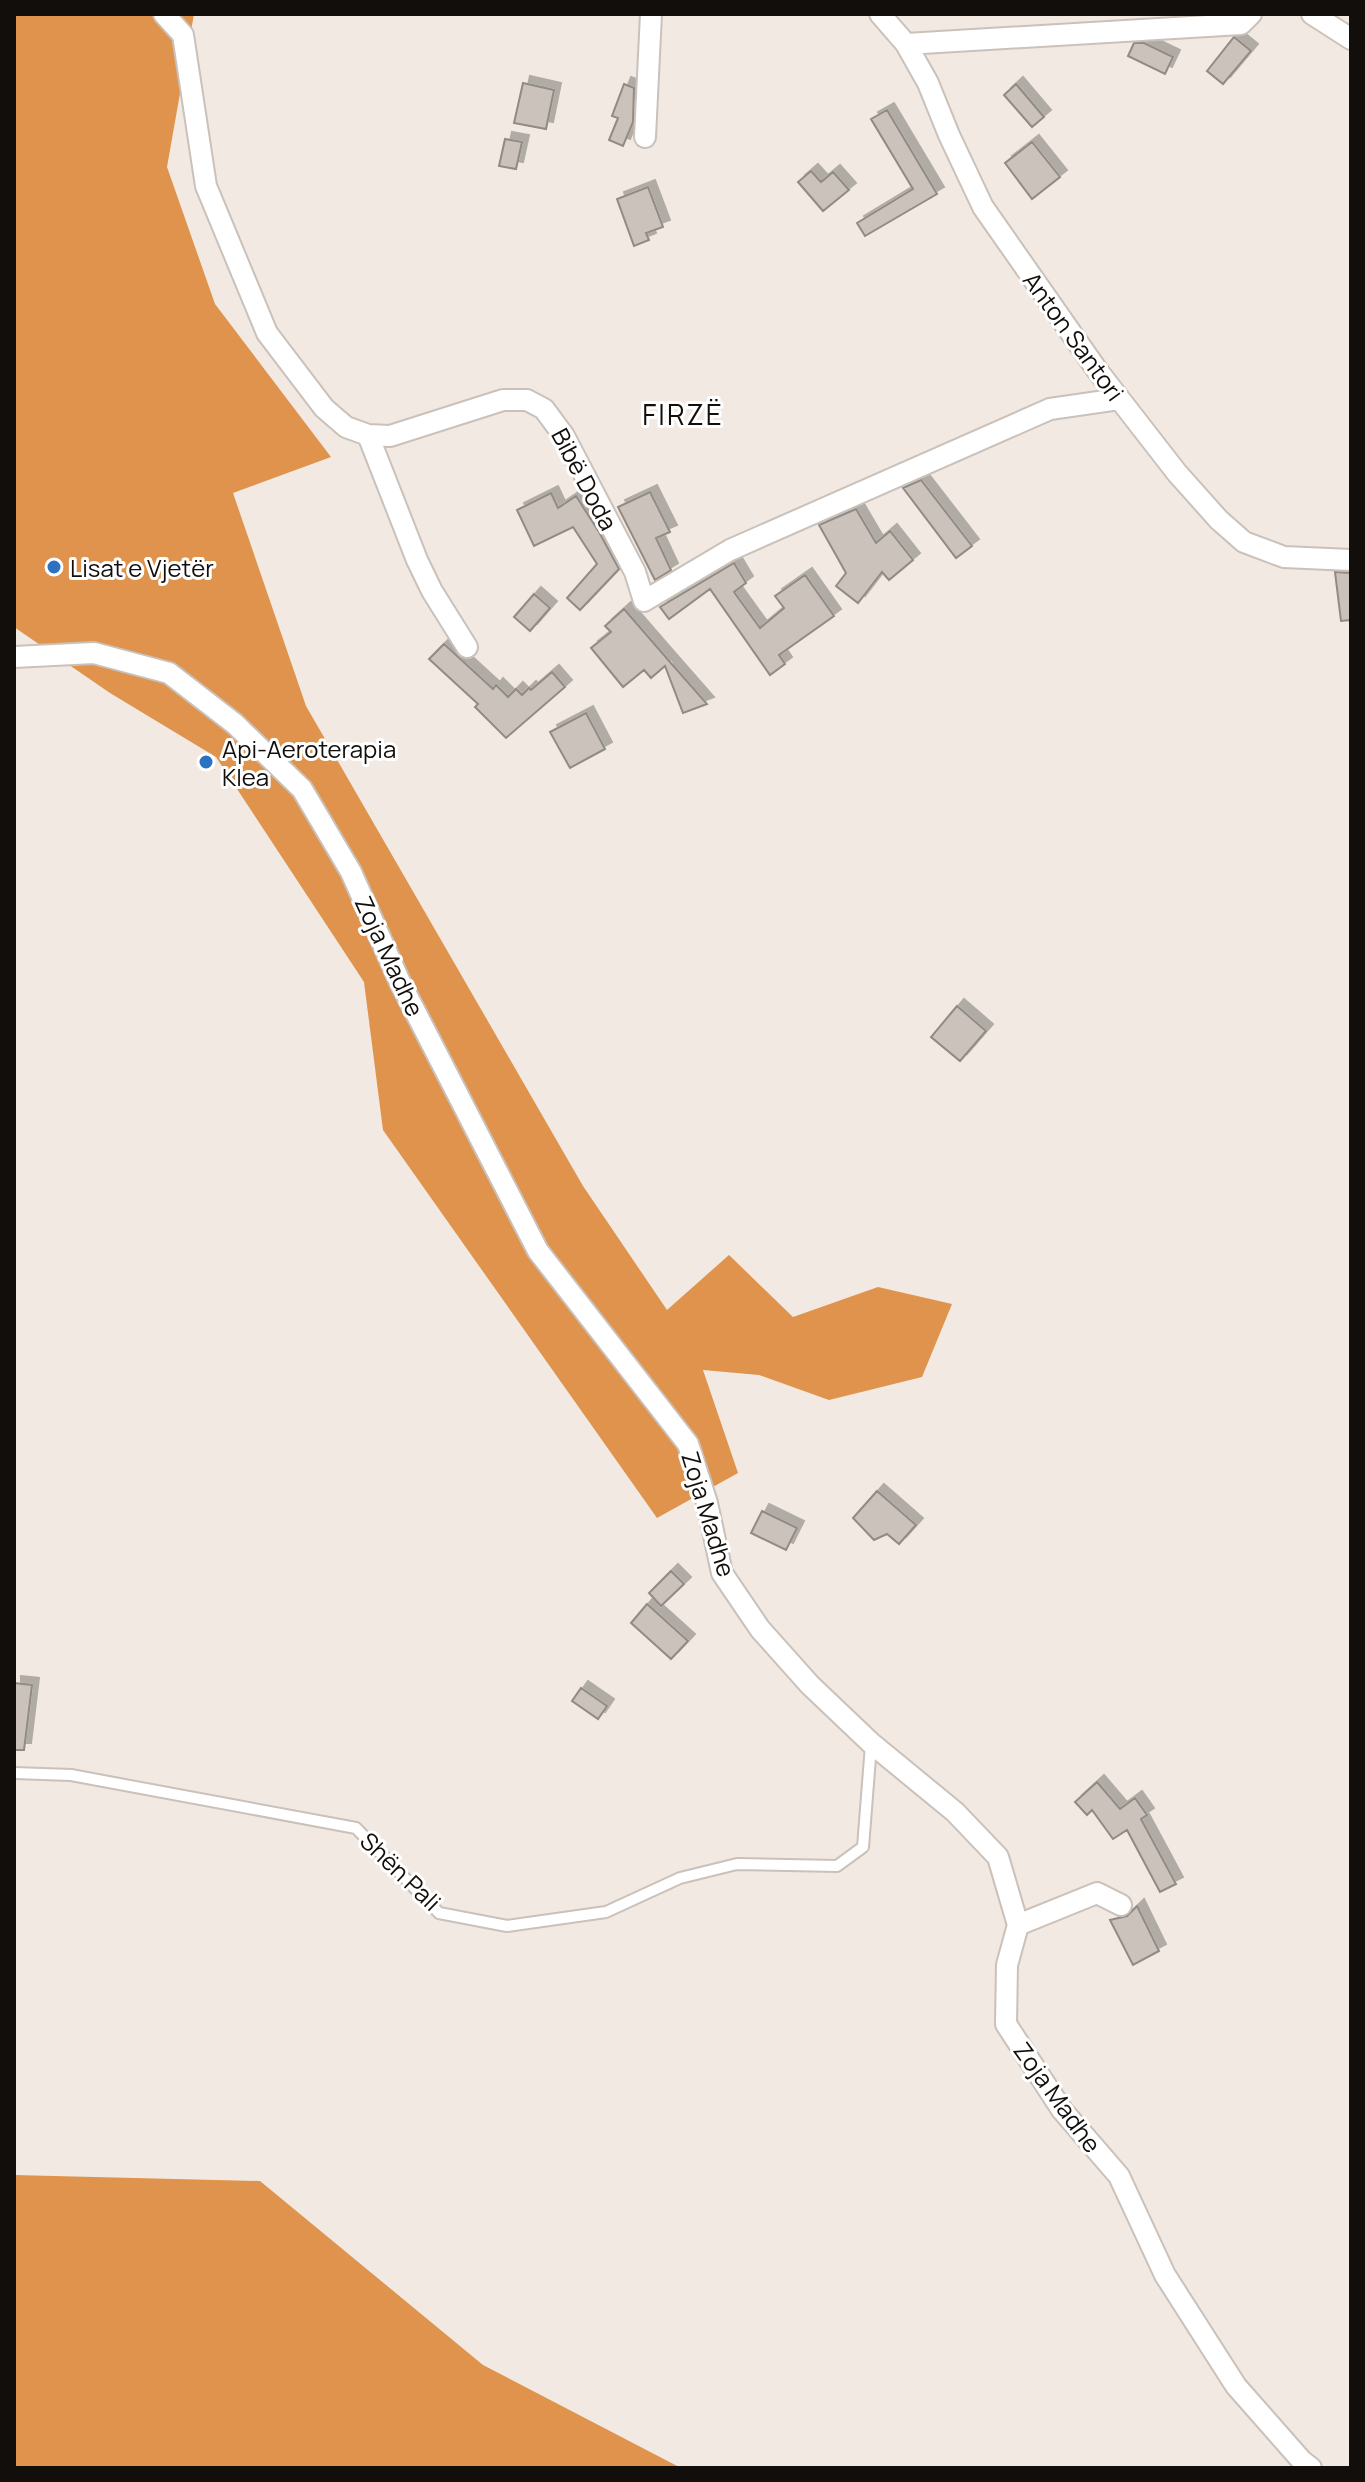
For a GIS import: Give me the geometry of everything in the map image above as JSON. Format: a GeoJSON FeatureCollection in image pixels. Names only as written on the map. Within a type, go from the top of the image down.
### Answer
{"type":"FeatureCollection","features":[{"type":"Feature","properties":{"kind":"street"},"geometry":{"type":"LineString","coordinates":[[164,14],[183,35],[206,186],[267,333],[324,408],[346,427],[368,435],[417,560],[432,591],[467,647]]}},
{"type":"Feature","properties":{"kind":"street"},"geometry":{"type":"LineString","coordinates":[[645,137],[651,14]]}},
{"type":"Feature","properties":{"kind":"street","name":"Anton Santori"},"geometry":{"type":"LineString","coordinates":[[880,14],[906,44],[928,83],[983,207],[1119,399],[1177,473],[1219,520],[1244,542],[1284,557],[1351,560]]}},
{"type":"Feature","properties":{"kind":"street"},"geometry":{"type":"LineString","coordinates":[[906,44],[1241,24],[1251,14]]}},
{"type":"Feature","properties":{"kind":"street"},"geometry":{"type":"LineString","coordinates":[[1312,14],[1351,39]]}},
{"type":"Feature","properties":{"kind":"street","name":"Bibë Doda"},"geometry":{"type":"LineString","coordinates":[[368,435],[390,436],[503,400],[527,400],[544,409],[564,436],[635,572],[644,601],[730,550],[1050,409],[1119,399]]}},
{"type":"Feature","properties":{"kind":"street","name":"Zoja Madhe"},"geometry":{"type":"LineString","coordinates":[[14,657],[94,653],[169,673],[235,724],[302,789],[351,872],[399,980],[538,1251],[688,1444],[707,1503],[722,1573],[760,1629],[810,1685],[871,1743],[955,1812],[998,1857],[1018,1925],[1007,1965],[1006,2024],[1062,2110],[1119,2176],[1165,2275],[1236,2386],[1311,2468]]}},
{"type":"Feature","properties":{"kind":"street"},"geometry":{"type":"LineString","coordinates":[[1018,1925],[1097,1893],[1121,1905]]}},
{"type":"Feature","properties":{"kind":"lane","name":"Shën Pali"},"geometry":{"type":"LineString","coordinates":[[14,1773],[71,1775],[356,1828],[439,1913],[507,1926],[606,1912],[680,1878],[737,1864],[837,1866],[863,1847],[871,1743]]}},
{"type":"Feature","properties":{"kind":"shaded area"},"geometry":{"type":"Polygon","coordinates":[[[14,14],[194,14],[167,167],[215,304],[331,457],[233,493],[306,706],[583,1186],[667,1310],[729,1255],[793,1317],[878,1287],[952,1304],[922,1377],[829,1400],[759,1375],[703,1370],[738,1473],[657,1518],[383,1130],[364,982],[216,757],[110,693],[14,627],[14,14]]]}},
{"type":"Feature","properties":{"kind":"shaded area"},"geometry":{"type":"Polygon","coordinates":[[[14,2175],[260,2181],[483,2365],[681,2468],[14,2468],[14,2175]]]}},
{"type":"Feature","properties":{"kind":"building"},"geometry":{"type":"Polygon","coordinates":[[[1234,37],[1251,51],[1223,84],[1207,71],[1234,37]]]}},
{"type":"Feature","properties":{"kind":"building"},"geometry":{"type":"Polygon","coordinates":[[[1134,43],[1144,43],[1173,57],[1165,74],[1128,56],[1134,43]]]}},
{"type":"Feature","properties":{"kind":"building"},"geometry":{"type":"Polygon","coordinates":[[[523,83],[554,90],[546,129],[514,123],[523,83]]]}},
{"type":"Feature","properties":{"kind":"building"},"geometry":{"type":"Polygon","coordinates":[[[624,84],[634,88],[633,122],[623,146],[609,140],[618,118],[612,116],[624,84]]]}},
{"type":"Feature","properties":{"kind":"building"},"geometry":{"type":"Polygon","coordinates":[[[1016,84],[1044,117],[1032,127],[1004,95],[1016,84]]]}},
{"type":"Feature","properties":{"kind":"building"},"geometry":{"type":"Polygon","coordinates":[[[887,110],[937,194],[865,236],[857,223],[913,189],[871,119],[887,110]]]}},
{"type":"Feature","properties":{"kind":"building"},"geometry":{"type":"Polygon","coordinates":[[[505,139],[522,142],[516,169],[499,166],[505,139]]]}},
{"type":"Feature","properties":{"kind":"building"},"geometry":{"type":"Polygon","coordinates":[[[1032,142],[1060,177],[1032,199],[1005,163],[1032,142]]]}},
{"type":"Feature","properties":{"kind":"building"},"geometry":{"type":"Polygon","coordinates":[[[811,171],[821,182],[833,172],[849,190],[823,211],[798,182],[811,171]]]}},
{"type":"Feature","properties":{"kind":"building"},"geometry":{"type":"Polygon","coordinates":[[[648,187],[663,227],[646,233],[649,240],[634,246],[617,199],[648,187]]]}},
{"type":"Feature","properties":{"kind":"building"},"geometry":{"type":"Polygon","coordinates":[[[921,480],[972,546],[956,558],[903,488],[921,480]]]}},
{"type":"Feature","properties":{"kind":"building"},"geometry":{"type":"Polygon","coordinates":[[[650,492],[670,532],[656,538],[671,570],[655,580],[618,507],[650,492]]]}},
{"type":"Feature","properties":{"kind":"building"},"geometry":{"type":"Polygon","coordinates":[[[551,493],[558,508],[576,496],[619,569],[580,610],[567,598],[597,564],[573,527],[534,546],[517,510],[551,493]]]}},
{"type":"Feature","properties":{"kind":"building"},"geometry":{"type":"Polygon","coordinates":[[[856,509],[876,543],[890,531],[913,560],[889,580],[882,572],[858,603],[836,586],[846,573],[819,525],[856,509]]]}},
{"type":"Feature","properties":{"kind":"building"},"geometry":{"type":"Polygon","coordinates":[[[734,563],[746,583],[734,592],[760,628],[784,608],[775,596],[805,575],[834,616],[779,655],[785,664],[770,675],[710,589],[669,619],[660,607],[734,563]]]}},
{"type":"Feature","properties":{"kind":"building"},"geometry":{"type":"Polygon","coordinates":[[[1335,572],[1351,573],[1351,620],[1341,621],[1335,572]]]}},
{"type":"Feature","properties":{"kind":"building"},"geometry":{"type":"Polygon","coordinates":[[[534,594],[550,608],[530,631],[514,617],[534,594]]]}},
{"type":"Feature","properties":{"kind":"building"},"geometry":{"type":"Polygon","coordinates":[[[624,609],[707,704],[683,713],[665,666],[651,678],[644,670],[623,687],[591,648],[611,632],[605,626],[624,609]]]}},
{"type":"Feature","properties":{"kind":"building"},"geometry":{"type":"Polygon","coordinates":[[[444,644],[493,689],[496,685],[508,697],[516,689],[522,695],[529,688],[531,690],[552,672],[565,687],[506,738],[475,707],[478,704],[429,659],[444,644]]]}},
{"type":"Feature","properties":{"kind":"building"},"geometry":{"type":"Polygon","coordinates":[[[586,713],[605,749],[570,768],[550,732],[586,713]]]}},
{"type":"Feature","properties":{"kind":"building"},"geometry":{"type":"Polygon","coordinates":[[[957,1006],[986,1031],[960,1061],[931,1037],[957,1006]]]}},
{"type":"Feature","properties":{"kind":"building"},"geometry":{"type":"Polygon","coordinates":[[[877,1491],[916,1525],[899,1544],[887,1534],[874,1540],[853,1518],[877,1491]]]}},
{"type":"Feature","properties":{"kind":"building"},"geometry":{"type":"Polygon","coordinates":[[[762,1511],[797,1528],[786,1550],[751,1533],[762,1511]]]}},
{"type":"Feature","properties":{"kind":"building"},"geometry":{"type":"Polygon","coordinates":[[[671,1571],[684,1584],[661,1606],[649,1593],[671,1571]]]}},
{"type":"Feature","properties":{"kind":"building"},"geometry":{"type":"Polygon","coordinates":[[[647,1604],[688,1641],[671,1659],[631,1623],[647,1604]]]}},
{"type":"Feature","properties":{"kind":"building"},"geometry":{"type":"Polygon","coordinates":[[[14,1683],[32,1685],[24,1750],[14,1750],[14,1683]]]}},
{"type":"Feature","properties":{"kind":"building"},"geometry":{"type":"Polygon","coordinates":[[[581,1688],[607,1706],[598,1719],[572,1701],[581,1688]]]}},
{"type":"Feature","properties":{"kind":"building"},"geometry":{"type":"Polygon","coordinates":[[[1097,1782],[1120,1809],[1135,1798],[1147,1815],[1141,1819],[1176,1884],[1160,1892],[1127,1830],[1113,1839],[1092,1810],[1087,1815],[1075,1802],[1097,1782]]]}},
{"type":"Feature","properties":{"kind":"building"},"geometry":{"type":"Polygon","coordinates":[[[1137,1906],[1159,1951],[1133,1965],[1110,1920],[1127,1916],[1137,1906]]]}},
{"type":"Feature","properties":{"kind":"place","name":"Lisat e Vjetër"},"geometry":{"type":"Point","coordinates":[54,567]}},
{"type":"Feature","properties":{"kind":"place","name":"Api-Aeroterapia Klea"},"geometry":{"type":"Point","coordinates":[206,762]}},
{"type":"Feature","properties":{"kind":"district","name":"FIRZË"},"geometry":{"type":"Point","coordinates":[683,414]}}]}
